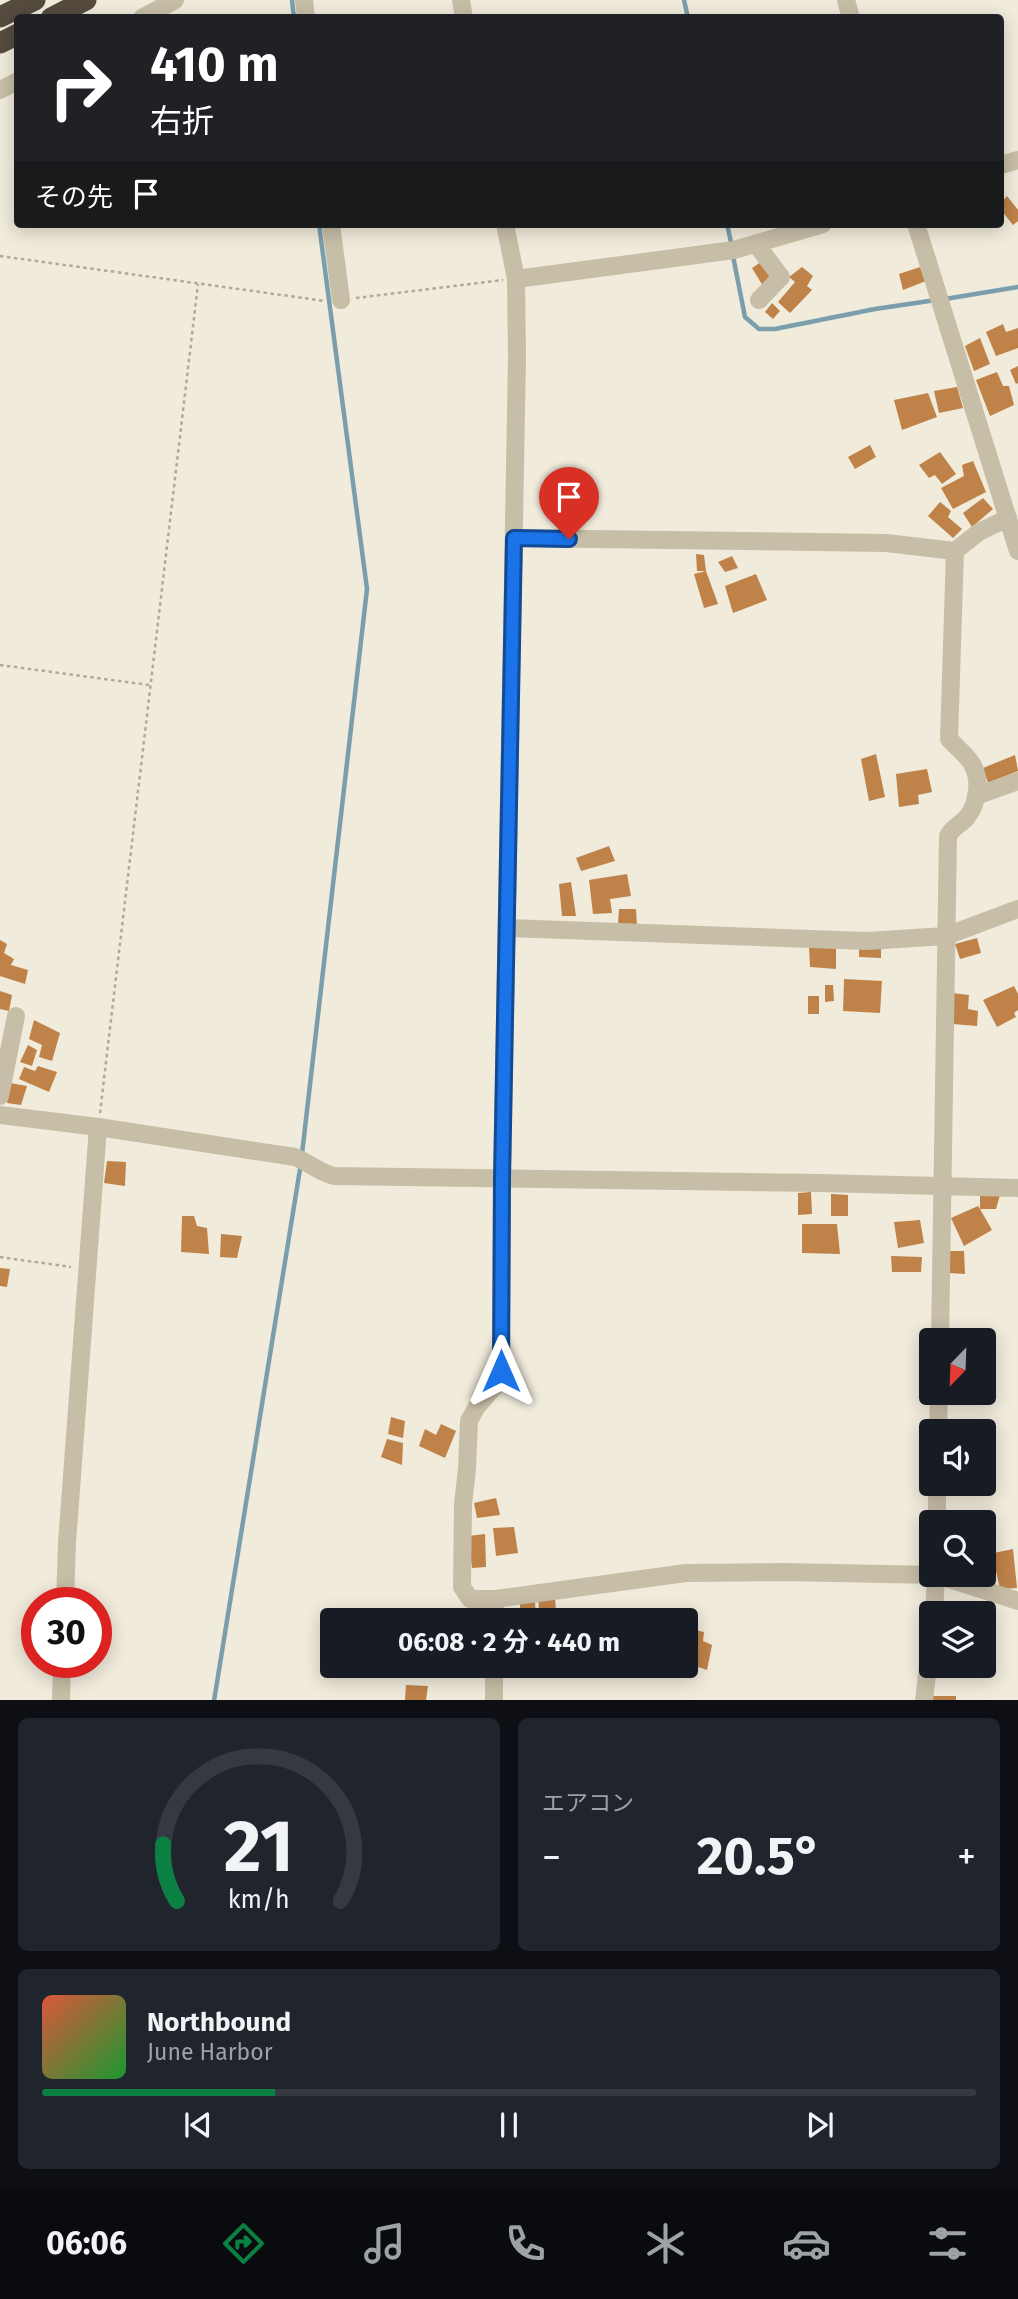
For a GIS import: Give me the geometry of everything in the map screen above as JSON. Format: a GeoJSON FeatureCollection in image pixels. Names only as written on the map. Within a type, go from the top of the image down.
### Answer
{"type":"FeatureCollection","features":[{"type":"Feature","properties":{"kind":"highway"},"geometry":{"type":"LineString","coordinates":[[0,17],[35,0]]}},
{"type":"Feature","properties":{"kind":"highway"},"geometry":{"type":"LineString","coordinates":[[59,14],[86,0]]}},
{"type":"Feature","properties":{"kind":"street"},"geometry":{"type":"LineString","coordinates":[[149,14],[175,0]]}},
{"type":"Feature","properties":{"kind":"street"},"geometry":{"type":"LineString","coordinates":[[332,228],[341,300]]}},
{"type":"Feature","properties":{"kind":"street"},"geometry":{"type":"LineString","coordinates":[[506,228],[516,279],[501,1371],[494,1387],[469,1421],[463,1504],[463,1587],[470,1599],[495,1599],[686,1573],[919,1575]]}},
{"type":"Feature","properties":{"kind":"street"},"geometry":{"type":"LineString","coordinates":[[516,279],[734,250],[810,228]]}},
{"type":"Feature","properties":{"kind":"street"},"geometry":{"type":"LineString","coordinates":[[917,228],[1018,551]]}},
{"type":"Feature","properties":{"kind":"street"},"geometry":{"type":"LineString","coordinates":[[756,244],[781,277],[759,300]]}},
{"type":"Feature","properties":{"kind":"street"},"geometry":{"type":"LineString","coordinates":[[514,538],[886,543],[955,551],[979,532],[1008,518]]}},
{"type":"Feature","properties":{"kind":"street"},"geometry":{"type":"LineString","coordinates":[[940,1328],[948,836],[952,828],[966,820],[976,804],[977,784],[972,764],[949,739],[955,551]]}},
{"type":"Feature","properties":{"kind":"street"},"geometry":{"type":"LineString","coordinates":[[976,796],[1018,781]]}},
{"type":"Feature","properties":{"kind":"street"},"geometry":{"type":"LineString","coordinates":[[508,928],[867,940],[946,936],[1018,909]]}},
{"type":"Feature","properties":{"kind":"street"},"geometry":{"type":"LineString","coordinates":[[0,1096],[16,1016]]}},
{"type":"Feature","properties":{"kind":"street"},"geometry":{"type":"LineString","coordinates":[[0,1115],[295,1157],[311,1164],[317,1172],[334,1176],[1018,1188]]}},
{"type":"Feature","properties":{"kind":"street"},"geometry":{"type":"LineString","coordinates":[[66,1587],[98,1127]]}},
{"type":"Feature","properties":{"kind":"street"},"geometry":{"type":"LineString","coordinates":[[974,1587],[1018,1601]]}},
{"type":"Feature","properties":{"kind":"street"},"geometry":{"type":"LineString","coordinates":[[495,1599],[495,1608]]}},
{"type":"Feature","properties":{"kind":"street"},"geometry":{"type":"LineString","coordinates":[[61,1700],[62,1678]]}},
{"type":"Feature","properties":{"kind":"street"},"geometry":{"type":"LineString","coordinates":[[494,1678],[494,1700]]}},
{"type":"Feature","properties":{"kind":"street"},"geometry":{"type":"LineString","coordinates":[[924,1700],[927,1678]]}},
{"type":"Feature","properties":{"kind":"path"},"geometry":{"type":"LineString","coordinates":[[0,256],[323,301],[516,279]]}},
{"type":"Feature","properties":{"kind":"path"},"geometry":{"type":"LineString","coordinates":[[98,1127],[198,284]]}},
{"type":"Feature","properties":{"kind":"path"},"geometry":{"type":"LineString","coordinates":[[0,665],[149,685]]}},
{"type":"Feature","properties":{"kind":"path"},"geometry":{"type":"LineString","coordinates":[[0,1257],[88,1269]]}},
{"type":"Feature","properties":{"kind":"building"},"geometry":{"type":"Polygon","coordinates":[[[1007,196],[1018,210],[1018,221],[1013,225],[1004,214],[1004,200],[1007,196]]]}},
{"type":"Feature","properties":{"kind":"building"},"geometry":{"type":"Polygon","coordinates":[[[761,262],[773,277],[763,286],[752,268],[761,262]]]}},
{"type":"Feature","properties":{"kind":"building"},"geometry":{"type":"Polygon","coordinates":[[[802,267],[813,276],[807,286],[812,290],[790,313],[778,302],[795,282],[789,277],[802,267]]]}},
{"type":"Feature","properties":{"kind":"building"},"geometry":{"type":"Polygon","coordinates":[[[920,267],[926,281],[903,290],[899,274],[920,267]]]}},
{"type":"Feature","properties":{"kind":"building"},"geometry":{"type":"Polygon","coordinates":[[[772,303],[780,311],[773,319],[765,312],[772,303]]]}},
{"type":"Feature","properties":{"kind":"building"},"geometry":{"type":"Polygon","coordinates":[[[1003,324],[1006,332],[1018,328],[1018,348],[996,356],[986,332],[1003,324]]]}},
{"type":"Feature","properties":{"kind":"building"},"geometry":{"type":"Polygon","coordinates":[[[980,338],[990,364],[974,371],[965,346],[980,338]]]}},
{"type":"Feature","properties":{"kind":"building"},"geometry":{"type":"Polygon","coordinates":[[[1018,366],[1018,383],[1016,384],[1010,370],[1018,366]]]}},
{"type":"Feature","properties":{"kind":"building"},"geometry":{"type":"Polygon","coordinates":[[[997,372],[1003,386],[1009,386],[1014,405],[990,416],[976,380],[997,372]]]}},
{"type":"Feature","properties":{"kind":"building"},"geometry":{"type":"Polygon","coordinates":[[[957,387],[963,408],[939,413],[934,391],[957,387]]]}},
{"type":"Feature","properties":{"kind":"building"},"geometry":{"type":"Polygon","coordinates":[[[928,393],[937,417],[902,430],[894,400],[928,393]]]}},
{"type":"Feature","properties":{"kind":"building"},"geometry":{"type":"Polygon","coordinates":[[[870,445],[876,457],[855,469],[848,457],[870,445]]]}},
{"type":"Feature","properties":{"kind":"building"},"geometry":{"type":"Polygon","coordinates":[[[940,452],[956,474],[942,484],[935,475],[929,478],[919,465],[940,452]]]}},
{"type":"Feature","properties":{"kind":"building"},"geometry":{"type":"Polygon","coordinates":[[[973,461],[986,492],[953,509],[941,488],[964,476],[962,465],[973,461]]]}},
{"type":"Feature","properties":{"kind":"building"},"geometry":{"type":"Polygon","coordinates":[[[983,498],[993,509],[972,527],[963,513],[983,498]]]}},
{"type":"Feature","properties":{"kind":"building"},"geometry":{"type":"Polygon","coordinates":[[[940,502],[951,511],[948,517],[962,529],[953,538],[928,516],[940,502]]]}},
{"type":"Feature","properties":{"kind":"building"},"geometry":{"type":"Polygon","coordinates":[[[696,554],[704,555],[706,571],[697,571],[696,554]]]}},
{"type":"Feature","properties":{"kind":"building"},"geometry":{"type":"Polygon","coordinates":[[[732,556],[738,568],[725,572],[718,562],[732,556]]]}},
{"type":"Feature","properties":{"kind":"building"},"geometry":{"type":"Polygon","coordinates":[[[706,571],[718,604],[704,608],[694,574],[706,571]]]}},
{"type":"Feature","properties":{"kind":"building"},"geometry":{"type":"Polygon","coordinates":[[[756,574],[767,600],[733,613],[725,586],[756,574]]]}},
{"type":"Feature","properties":{"kind":"building"},"geometry":{"type":"Polygon","coordinates":[[[876,754],[885,797],[869,801],[861,759],[876,754]]]}},
{"type":"Feature","properties":{"kind":"building"},"geometry":{"type":"Polygon","coordinates":[[[1015,755],[1018,771],[988,783],[983,768],[1015,755]]]}},
{"type":"Feature","properties":{"kind":"building"},"geometry":{"type":"Polygon","coordinates":[[[927,769],[932,792],[918,795],[919,804],[899,807],[896,774],[927,769]]]}},
{"type":"Feature","properties":{"kind":"building"},"geometry":{"type":"Polygon","coordinates":[[[609,846],[615,861],[581,871],[576,858],[609,846]]]}},
{"type":"Feature","properties":{"kind":"building"},"geometry":{"type":"Polygon","coordinates":[[[627,874],[631,896],[610,899],[612,913],[593,914],[589,880],[627,874]]]}},
{"type":"Feature","properties":{"kind":"building"},"geometry":{"type":"Polygon","coordinates":[[[571,882],[576,916],[562,916],[559,884],[571,882]]]}},
{"type":"Feature","properties":{"kind":"building"},"geometry":{"type":"Polygon","coordinates":[[[619,909],[636,909],[637,926],[618,924],[619,909]]]}},
{"type":"Feature","properties":{"kind":"building"},"geometry":{"type":"Polygon","coordinates":[[[977,938],[981,953],[960,959],[955,944],[977,938]]]}},
{"type":"Feature","properties":{"kind":"building"},"geometry":{"type":"Polygon","coordinates":[[[0,940],[7,944],[4,953],[14,959],[11,965],[28,970],[25,984],[0,976],[0,940]]]}},
{"type":"Feature","properties":{"kind":"building"},"geometry":{"type":"Polygon","coordinates":[[[859,945],[881,946],[881,958],[859,957],[859,945]]]}},
{"type":"Feature","properties":{"kind":"building"},"geometry":{"type":"Polygon","coordinates":[[[809,947],[836,948],[836,969],[810,967],[809,947]]]}},
{"type":"Feature","properties":{"kind":"building"},"geometry":{"type":"Polygon","coordinates":[[[844,979],[882,981],[880,1013],[843,1011],[844,979]]]}},
{"type":"Feature","properties":{"kind":"building"},"geometry":{"type":"Polygon","coordinates":[[[825,985],[833,985],[834,1001],[825,1002],[825,985]]]}},
{"type":"Feature","properties":{"kind":"building"},"geometry":{"type":"Polygon","coordinates":[[[1014,986],[1018,994],[1018,1010],[1014,1013],[1016,1017],[997,1027],[983,1000],[1014,986]]]}},
{"type":"Feature","properties":{"kind":"building"},"geometry":{"type":"Polygon","coordinates":[[[0,991],[12,995],[9,1011],[0,1009],[0,991]]]}},
{"type":"Feature","properties":{"kind":"building"},"geometry":{"type":"Polygon","coordinates":[[[952,993],[969,995],[968,1009],[978,1011],[977,1026],[952,1024],[952,993]]]}},
{"type":"Feature","properties":{"kind":"building"},"geometry":{"type":"Polygon","coordinates":[[[808,996],[819,996],[819,1014],[808,1014],[808,996]]]}},
{"type":"Feature","properties":{"kind":"building"},"geometry":{"type":"Polygon","coordinates":[[[34,1020],[60,1033],[52,1061],[39,1057],[42,1045],[29,1039],[34,1020]]]}},
{"type":"Feature","properties":{"kind":"building"},"geometry":{"type":"Polygon","coordinates":[[[28,1045],[37,1050],[32,1066],[20,1062],[28,1045]]]}},
{"type":"Feature","properties":{"kind":"building"},"geometry":{"type":"Polygon","coordinates":[[[38,1066],[57,1072],[49,1092],[19,1079],[24,1067],[35,1071],[38,1066]]]}},
{"type":"Feature","properties":{"kind":"building"},"geometry":{"type":"Polygon","coordinates":[[[10,1083],[27,1086],[21,1105],[7,1103],[10,1083]]]}},
{"type":"Feature","properties":{"kind":"building"},"geometry":{"type":"Polygon","coordinates":[[[107,1161],[126,1162],[125,1186],[104,1183],[107,1161]]]}},
{"type":"Feature","properties":{"kind":"building"},"geometry":{"type":"Polygon","coordinates":[[[811,1192],[812,1214],[798,1215],[798,1193],[811,1192]]]}},
{"type":"Feature","properties":{"kind":"building"},"geometry":{"type":"Polygon","coordinates":[[[980,1193],[1000,1195],[996,1209],[980,1209],[980,1193]]]}},
{"type":"Feature","properties":{"kind":"building"},"geometry":{"type":"Polygon","coordinates":[[[831,1194],[848,1195],[848,1216],[831,1216],[831,1194]]]}},
{"type":"Feature","properties":{"kind":"building"},"geometry":{"type":"Polygon","coordinates":[[[978,1206],[992,1230],[964,1246],[951,1218],[978,1206]]]}},
{"type":"Feature","properties":{"kind":"building"},"geometry":{"type":"Polygon","coordinates":[[[182,1216],[194,1216],[197,1226],[207,1228],[209,1254],[181,1252],[182,1216]]]}},
{"type":"Feature","properties":{"kind":"building"},"geometry":{"type":"Polygon","coordinates":[[[920,1220],[924,1243],[898,1248],[894,1222],[920,1220]]]}},
{"type":"Feature","properties":{"kind":"building"},"geometry":{"type":"Polygon","coordinates":[[[802,1224],[837,1224],[840,1254],[802,1253],[802,1224]]]}},
{"type":"Feature","properties":{"kind":"building"},"geometry":{"type":"Polygon","coordinates":[[[221,1234],[242,1236],[237,1258],[220,1257],[221,1234]]]}},
{"type":"Feature","properties":{"kind":"building"},"geometry":{"type":"Polygon","coordinates":[[[949,1251],[964,1251],[965,1274],[949,1273],[949,1251]]]}},
{"type":"Feature","properties":{"kind":"building"},"geometry":{"type":"Polygon","coordinates":[[[891,1256],[922,1257],[921,1272],[892,1272],[891,1256]]]}},
{"type":"Feature","properties":{"kind":"building"},"geometry":{"type":"Polygon","coordinates":[[[0,1268],[10,1269],[7,1287],[0,1286],[0,1268]]]}},
{"type":"Feature","properties":{"kind":"building"},"geometry":{"type":"Polygon","coordinates":[[[391,1417],[405,1421],[403,1438],[388,1434],[391,1417]]]}},
{"type":"Feature","properties":{"kind":"building"},"geometry":{"type":"Polygon","coordinates":[[[441,1424],[456,1431],[445,1458],[419,1446],[425,1429],[436,1435],[441,1424]]]}},
{"type":"Feature","properties":{"kind":"building"},"geometry":{"type":"Polygon","coordinates":[[[387,1439],[403,1443],[402,1465],[381,1457],[387,1439]]]}},
{"type":"Feature","properties":{"kind":"building"},"geometry":{"type":"Polygon","coordinates":[[[496,1498],[500,1515],[477,1518],[474,1503],[496,1498]]]}},
{"type":"Feature","properties":{"kind":"building"},"geometry":{"type":"Polygon","coordinates":[[[514,1527],[518,1553],[496,1556],[493,1528],[514,1527]]]}},
{"type":"Feature","properties":{"kind":"building"},"geometry":{"type":"Polygon","coordinates":[[[485,1534],[486,1567],[472,1568],[468,1536],[485,1534]]]}},
{"type":"Feature","properties":{"kind":"building"},"geometry":{"type":"Polygon","coordinates":[[[1013,1549],[1017,1588],[1000,1589],[996,1553],[1013,1549]]]}},
{"type":"Feature","properties":{"kind":"building"},"geometry":{"type":"Polygon","coordinates":[[[538,1597],[555,1598],[556,1608],[539,1608],[538,1597]]]}},
{"type":"Feature","properties":{"kind":"building"},"geometry":{"type":"Polygon","coordinates":[[[520,1600],[535,1601],[535,1608],[520,1608],[520,1600]]]}},
{"type":"Feature","properties":{"kind":"building"},"geometry":{"type":"Polygon","coordinates":[[[698,1631],[704,1632],[703,1641],[712,1645],[707,1670],[698,1667],[698,1631]]]}},
{"type":"Feature","properties":{"kind":"building"},"geometry":{"type":"Polygon","coordinates":[[[406,1685],[428,1686],[426,1700],[405,1700],[406,1685]]]}},
{"type":"Feature","properties":{"kind":"building"},"geometry":{"type":"Polygon","coordinates":[[[931,1696],[956,1696],[956,1700],[931,1700],[931,1696]]]}},
{"type":"Feature","properties":{"kind":"waterway"},"geometry":{"type":"LineString","coordinates":[[292,0],[294,14]]}},
{"type":"Feature","properties":{"kind":"waterway"},"geometry":{"type":"LineString","coordinates":[[684,0],[687,14]]}},
{"type":"Feature","properties":{"kind":"waterway"},"geometry":{"type":"LineString","coordinates":[[302,1154],[367,589],[320,228]]}},
{"type":"Feature","properties":{"kind":"waterway"},"geometry":{"type":"LineString","coordinates":[[728,228],[732,247]]}},
{"type":"Feature","properties":{"kind":"waterway"},"geometry":{"type":"LineString","coordinates":[[733,256],[745,317],[759,329],[775,329],[936,300]]}},
{"type":"Feature","properties":{"kind":"waterway"},"geometry":{"type":"LineString","coordinates":[[945,299],[1018,287]]}},
{"type":"Feature","properties":{"kind":"waterway"},"geometry":{"type":"LineString","coordinates":[[214,1700],[301,1163]]}},
{"type":"Feature","properties":{"kind":"route"},"geometry":{"type":"LineString","coordinates":[[501,1371],[514,538],[569,539]]}}]}
